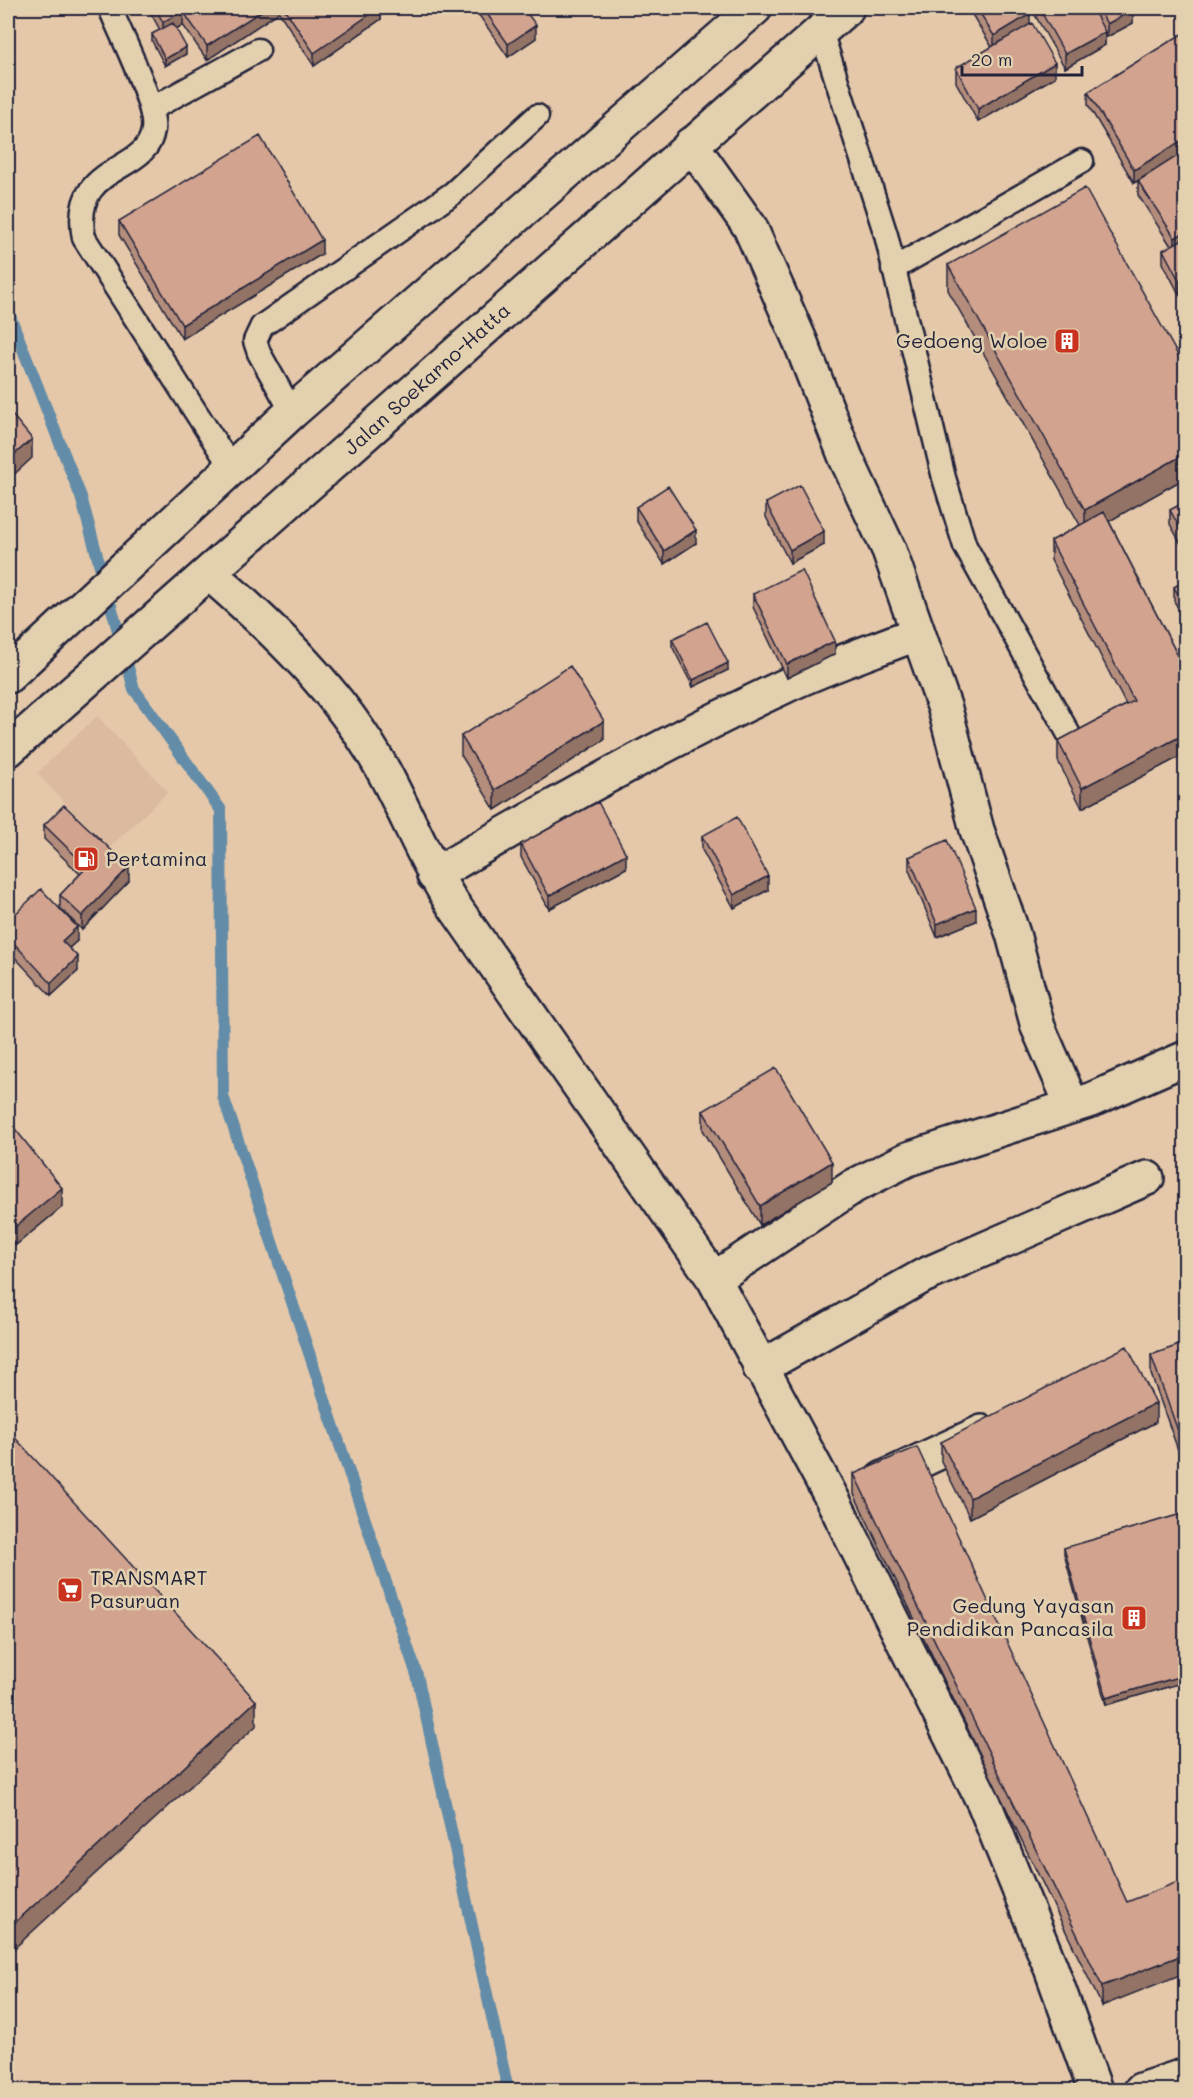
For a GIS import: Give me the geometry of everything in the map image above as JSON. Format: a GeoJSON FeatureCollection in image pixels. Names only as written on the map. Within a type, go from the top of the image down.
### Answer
{"type":"FeatureCollection","features":[{"type":"Feature","properties":{"kind":"main road"},"geometry":{"type":"LineString","coordinates":[[8,676],[292,412],[755,8]]}},
{"type":"Feature","properties":{"kind":"main road","name":"Jalan Soekarno-Hatta"},"geometry":{"type":"LineString","coordinates":[[8,750],[847,8]]}},
{"type":"Feature","properties":{"kind":"main road"},"geometry":{"type":"LineString","coordinates":[[691,144],[750,227],[801,343],[846,458],[889,550],[945,709],[977,830],[1013,934],[1038,1028],[1072,1105]]}},
{"type":"Feature","properties":{"kind":"main road"},"geometry":{"type":"LineString","coordinates":[[209,573],[270,625],[307,666],[350,720],[382,769],[434,875],[714,1279],[834,1502],[984,1803],[1051,1968],[1095,2091]]}},
{"type":"Feature","properties":{"kind":"main road"},"geometry":{"type":"LineString","coordinates":[[434,875],[586,786],[675,740],[785,686],[918,633]]}},
{"type":"Feature","properties":{"kind":"main road"},"geometry":{"type":"LineString","coordinates":[[714,1279],[854,1186],[908,1159],[1091,1100],[1185,1058]]}},
{"type":"Feature","properties":{"kind":"main road"},"geometry":{"type":"LineString","coordinates":[[760,1368],[923,1276],[1148,1178]]}},
{"type":"Feature","properties":{"kind":"main road"},"geometry":{"type":"LineString","coordinates":[[834,1502],[1012,1418]]}},
{"type":"Feature","properties":{"kind":"main road"},"geometry":{"type":"LineString","coordinates":[[1141,2091],[1185,2075]]}},
{"type":"Feature","properties":{"kind":"lane"},"geometry":{"type":"LineString","coordinates":[[110,8],[151,109],[153,131],[146,147],[97,181],[86,198],[82,213],[84,238],[231,467]]}},
{"type":"Feature","properties":{"kind":"lane"},"geometry":{"type":"LineString","coordinates":[[821,31],[886,235],[919,365],[944,478],[965,546],[1072,740]]}},
{"type":"Feature","properties":{"kind":"lane"},"geometry":{"type":"LineString","coordinates":[[151,109],[258,50]]}},
{"type":"Feature","properties":{"kind":"lane"},"geometry":{"type":"LineString","coordinates":[[292,412],[259,353],[255,341],[262,326],[453,193],[537,116]]}},
{"type":"Feature","properties":{"kind":"lane"},"geometry":{"type":"LineString","coordinates":[[893,269],[1082,161]]}},
{"type":"Feature","properties":{"kind":"shaded area"},"geometry":{"type":"Polygon","coordinates":[[[97,716],[168,792],[108,849],[37,773],[97,716]]]}},
{"type":"Feature","properties":{"kind":"building"},"geometry":{"type":"Polygon","coordinates":[[[155,8],[266,8],[207,46],[183,11],[163,22],[155,8]]]}},
{"type":"Feature","properties":{"kind":"building"},"geometry":{"type":"Polygon","coordinates":[[[284,8],[379,8],[314,53],[284,8]]]}},
{"type":"Feature","properties":{"kind":"building"},"geometry":{"type":"Polygon","coordinates":[[[483,8],[523,8],[536,25],[508,44],[483,8]]]}},
{"type":"Feature","properties":{"kind":"building"},"geometry":{"type":"Polygon","coordinates":[[[977,8],[1026,8],[1030,14],[994,36],[977,8]]]}},
{"type":"Feature","properties":{"kind":"building"},"geometry":{"type":"Polygon","coordinates":[[[1039,8],[1092,8],[1105,32],[1065,54],[1039,8]]]}},
{"type":"Feature","properties":{"kind":"building"},"geometry":{"type":"Polygon","coordinates":[[[1098,8],[1132,8],[1133,10],[1107,24],[1098,8]]]}},
{"type":"Feature","properties":{"kind":"building"},"geometry":{"type":"Polygon","coordinates":[[[173,23],[186,47],[165,59],[152,34],[173,23]]]}},
{"type":"Feature","properties":{"kind":"building"},"geometry":{"type":"Polygon","coordinates":[[[1032,23],[1055,63],[978,109],[956,68],[1032,23]]]}},
{"type":"Feature","properties":{"kind":"building"},"geometry":{"type":"Polygon","coordinates":[[[1185,32],[1185,99],[1183,101],[1185,139],[1134,170],[1088,92],[1185,32]]]}},
{"type":"Feature","properties":{"kind":"building"},"geometry":{"type":"Polygon","coordinates":[[[260,136],[322,240],[182,325],[119,221],[260,136]]]}},
{"type":"Feature","properties":{"kind":"building"},"geometry":{"type":"Polygon","coordinates":[[[1185,151],[1185,232],[1175,238],[1138,181],[1185,151]]]}},
{"type":"Feature","properties":{"kind":"building","name":"Gedoeng Woloe"},"geometry":{"type":"Polygon","coordinates":[[[1085,188],[1185,368],[1185,454],[1085,510],[948,265],[1085,188]]]}},
{"type":"Feature","properties":{"kind":"building"},"geometry":{"type":"Polygon","coordinates":[[[1185,238],[1185,279],[1180,282],[1163,250],[1185,238]]]}},
{"type":"Feature","properties":{"kind":"building"},"geometry":{"type":"Polygon","coordinates":[[[8,410],[32,439],[8,460],[8,410]]]}},
{"type":"Feature","properties":{"kind":"building"},"geometry":{"type":"Polygon","coordinates":[[[800,485],[824,531],[790,550],[766,503],[800,485]]]}},
{"type":"Feature","properties":{"kind":"building"},"geometry":{"type":"Polygon","coordinates":[[[668,486],[696,530],[664,551],[636,507],[668,486]]]}},
{"type":"Feature","properties":{"kind":"building"},"geometry":{"type":"Polygon","coordinates":[[[1185,502],[1185,537],[1170,510],[1185,502]]]}},
{"type":"Feature","properties":{"kind":"building"},"geometry":{"type":"Polygon","coordinates":[[[1104,512],[1185,670],[1185,734],[1082,788],[1058,741],[1134,701],[1051,541],[1104,512]]]}},
{"type":"Feature","properties":{"kind":"building"},"geometry":{"type":"Polygon","coordinates":[[[802,570],[835,641],[787,664],[753,594],[802,570]]]}},
{"type":"Feature","properties":{"kind":"building"},"geometry":{"type":"Polygon","coordinates":[[[1185,581],[1185,607],[1174,587],[1185,581]]]}},
{"type":"Feature","properties":{"kind":"building"},"geometry":{"type":"Polygon","coordinates":[[[707,622],[728,663],[693,680],[672,639],[707,622]]]}},
{"type":"Feature","properties":{"kind":"building"},"geometry":{"type":"Polygon","coordinates":[[[570,666],[604,721],[495,790],[461,736],[570,666]]]}},
{"type":"Feature","properties":{"kind":"building"},"geometry":{"type":"Polygon","coordinates":[[[598,802],[626,854],[549,896],[521,844],[598,802]]]}},
{"type":"Feature","properties":{"kind":"building","name":"Pertamina"},"geometry":{"type":"Polygon","coordinates":[[[64,805],[129,867],[82,916],[60,895],[87,867],[44,825],[64,805]]]}},
{"type":"Feature","properties":{"kind":"building"},"geometry":{"type":"Polygon","coordinates":[[[737,817],[768,876],[734,895],[702,836],[737,817]]]}},
{"type":"Feature","properties":{"kind":"building"},"geometry":{"type":"Polygon","coordinates":[[[947,840],[976,908],[937,924],[909,857],[947,840]]]}},
{"type":"Feature","properties":{"kind":"building"},"geometry":{"type":"Polygon","coordinates":[[[41,889],[77,927],[62,941],[78,957],[51,983],[8,937],[8,921],[41,889]]]}},
{"type":"Feature","properties":{"kind":"building"},"geometry":{"type":"Polygon","coordinates":[[[776,1068],[832,1162],[760,1206],[703,1111],[776,1068]]]}},
{"type":"Feature","properties":{"kind":"building"},"geometry":{"type":"Polygon","coordinates":[[[8,1120],[62,1188],[16,1226],[8,1215],[8,1120]]]}},
{"type":"Feature","properties":{"kind":"building"},"geometry":{"type":"Polygon","coordinates":[[[1185,1343],[1185,1444],[1183,1445],[1151,1355],[1185,1343]]]}},
{"type":"Feature","properties":{"kind":"building"},"geometry":{"type":"Polygon","coordinates":[[[1127,1346],[1156,1403],[970,1498],[941,1442],[1127,1346]]]}},
{"type":"Feature","properties":{"kind":"building","name":"TRANSMART Pasuruan"},"geometry":{"type":"Polygon","coordinates":[[[8,1430],[256,1701],[8,1929],[8,1430]]]}},
{"type":"Feature","properties":{"kind":"building"},"geometry":{"type":"Polygon","coordinates":[[[917,1447],[1127,1902],[1185,1879],[1185,1954],[1102,1986],[854,1474],[917,1447]]]}},
{"type":"Feature","properties":{"kind":"building","name":"Gedung Yayasan Pendidikan Pancasila"},"geometry":{"type":"Polygon","coordinates":[[[1185,1513],[1185,1675],[1106,1698],[1064,1548],[1185,1513]]]}},
{"type":"Feature","properties":{"kind":"waterway"},"geometry":{"type":"LineString","coordinates":[[8,311],[81,497],[134,689],[221,810],[223,1096],[417,1675],[508,2090]]}},
{"type":"Feature","properties":{"kind":"place","name":"Gedoeng Woloe"},"geometry":{"type":"Point","coordinates":[1067,341]}},
{"type":"Feature","properties":{"kind":"place","name":"Pertamina"},"geometry":{"type":"Point","coordinates":[86,859]}},
{"type":"Feature","properties":{"kind":"place","name":"TRANSMART Pasuruan"},"geometry":{"type":"Point","coordinates":[70,1590]}},
{"type":"Feature","properties":{"kind":"place","name":"Gedung Yayasan Pendidikan Pancasila"},"geometry":{"type":"Point","coordinates":[1134,1618]}}]}
